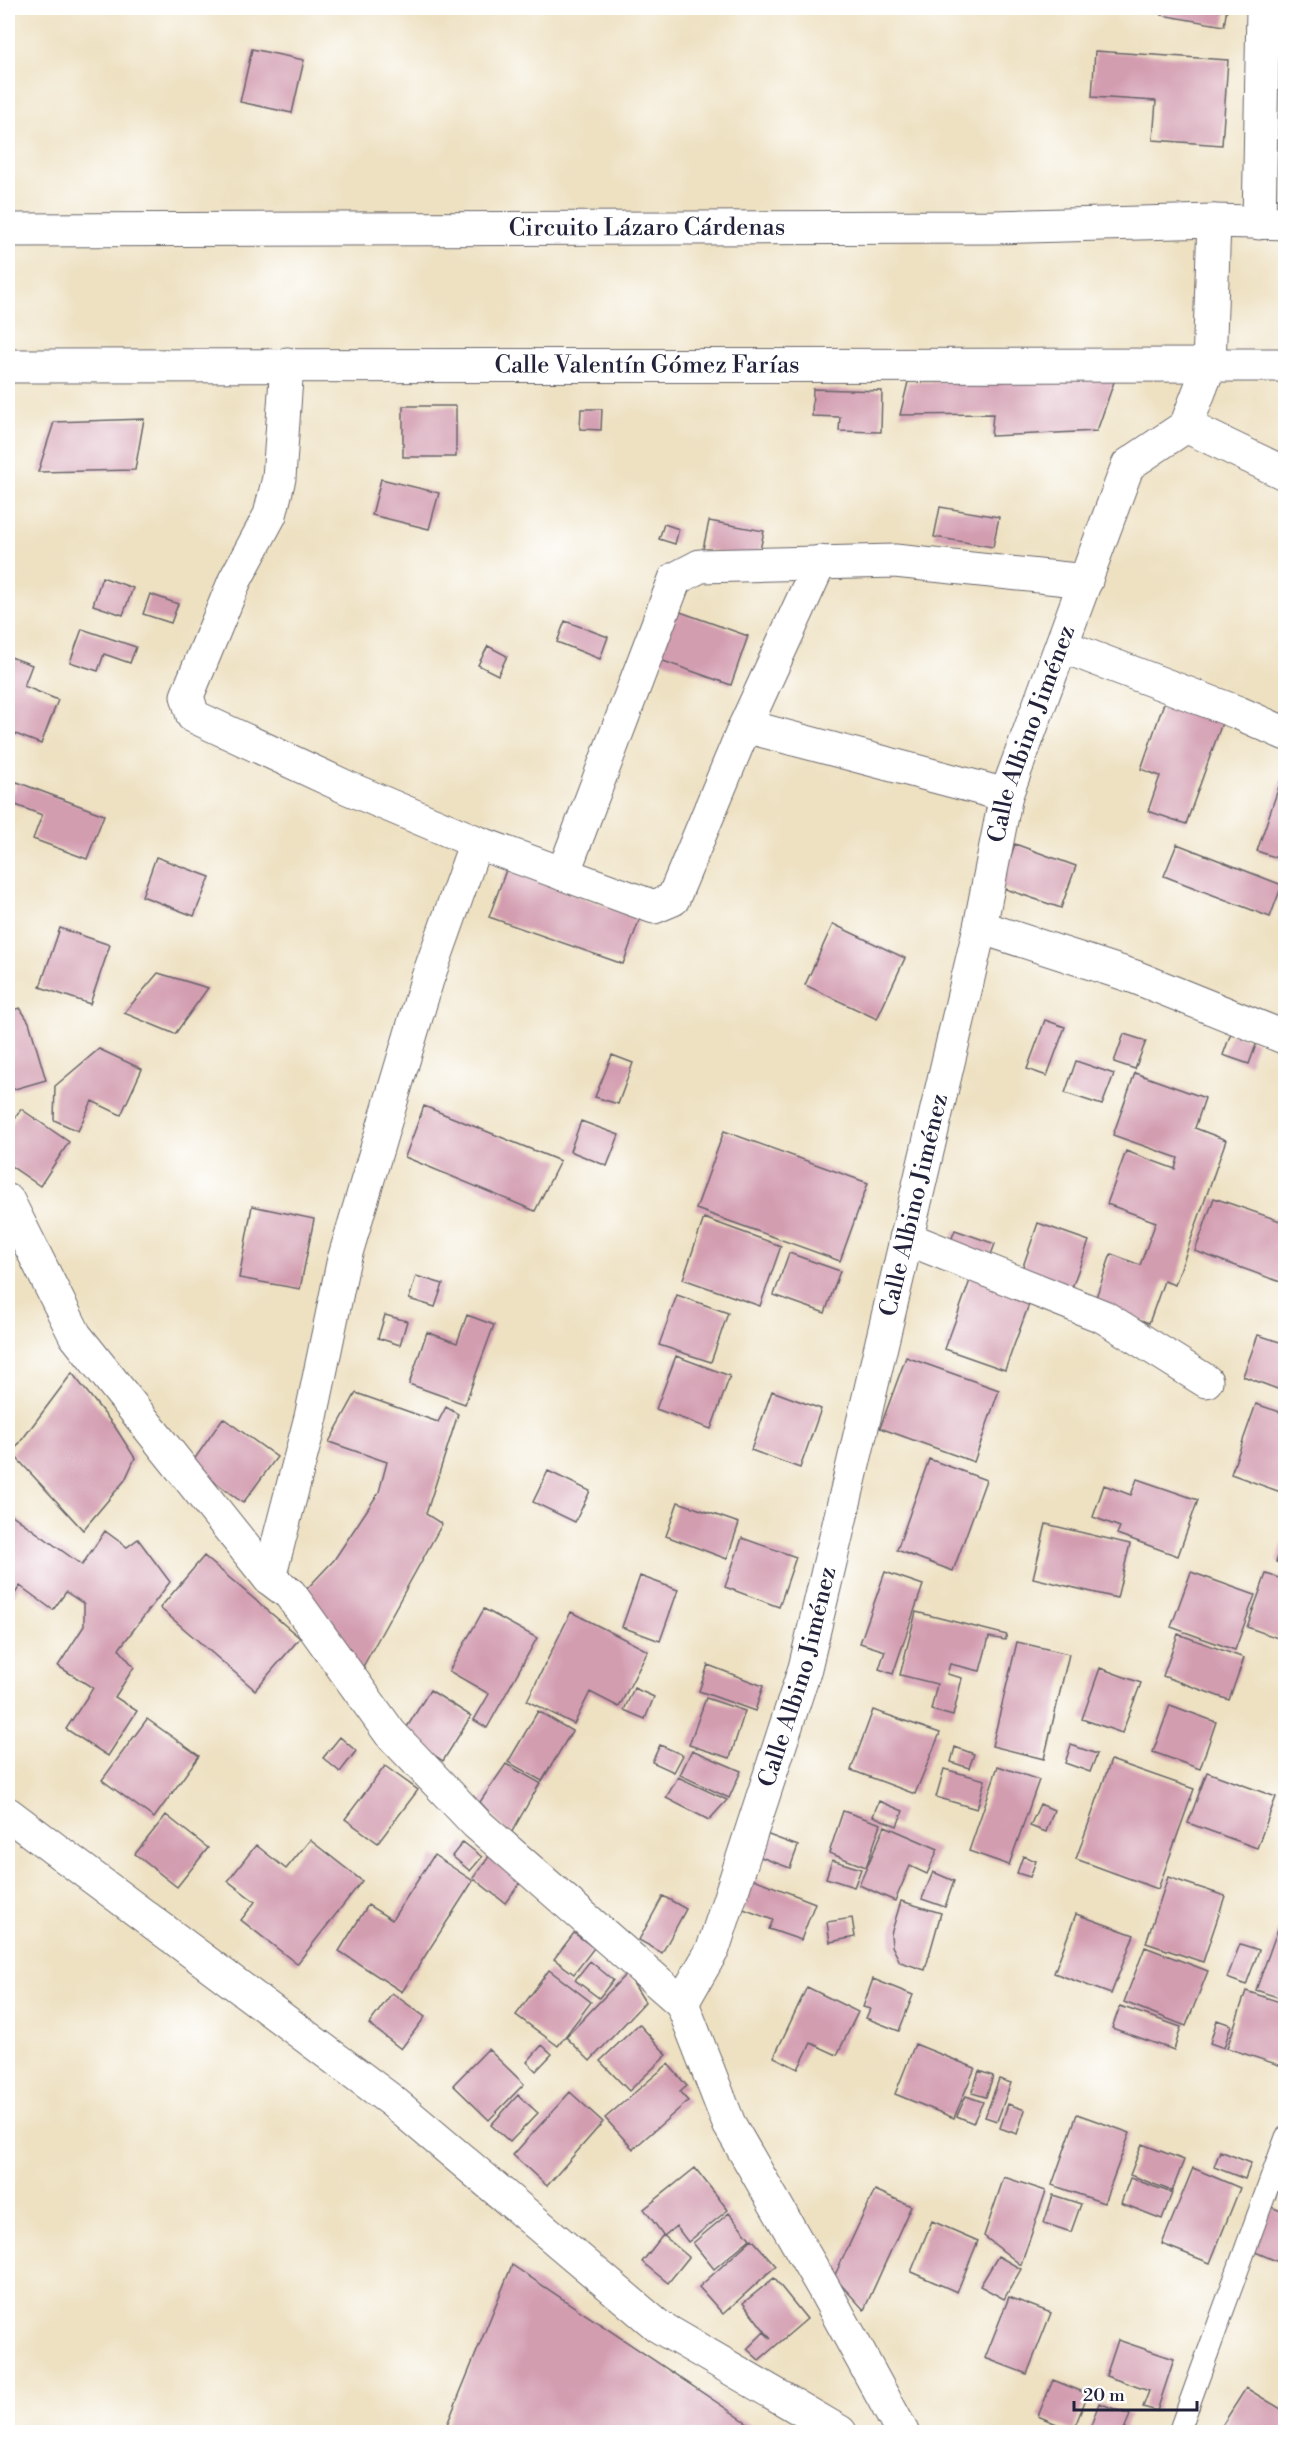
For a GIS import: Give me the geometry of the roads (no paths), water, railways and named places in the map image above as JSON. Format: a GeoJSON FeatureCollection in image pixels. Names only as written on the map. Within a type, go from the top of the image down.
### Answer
{"type":"FeatureCollection","features":[{"type":"Feature","properties":{"kind":"street"},"geometry":{"type":"LineString","coordinates":[[1263,8],[1272,223]]}},
{"type":"Feature","properties":{"kind":"street"},"geometry":{"type":"LineString","coordinates":[[1214,221],[1209,366],[1186,426],[1286,474]]}},
{"type":"Feature","properties":{"kind":"street","name":"Circuito Lázaro Cárdenas"},"geometry":{"type":"LineString","coordinates":[[8,230],[994,227],[1214,221],[1272,223]]}},
{"type":"Feature","properties":{"kind":"street"},"geometry":{"type":"LineString","coordinates":[[287,364],[279,478],[270,515],[235,580],[187,696],[193,716],[348,788],[476,842],[654,907],[673,899],[745,726],[820,561]]}},
{"type":"Feature","properties":{"kind":"street","name":"Calle Valentín Gómez Farías"},"geometry":{"type":"LineString","coordinates":[[8,366],[1286,365]]}},
{"type":"Feature","properties":{"kind":"street","name":"Calle Albino Jiménez"},"geometry":{"type":"LineString","coordinates":[[682,2003],[713,1949],[805,1668],[980,927],[1006,795],[1128,465],[1186,426]]}},
{"type":"Feature","properties":{"kind":"street"},"geometry":{"type":"LineString","coordinates":[[563,874],[675,579],[700,566],[820,561],[895,561],[1086,581]]}},
{"type":"Feature","properties":{"kind":"street"},"geometry":{"type":"LineString","coordinates":[[1062,646],[1239,713],[1286,734]]}},
{"type":"Feature","properties":{"kind":"street"},"geometry":{"type":"LineString","coordinates":[[745,726],[1006,795]]}},
{"type":"Feature","properties":{"kind":"street"},"geometry":{"type":"LineString","coordinates":[[269,1578],[311,1417],[343,1263],[428,980],[476,842]]}},
{"type":"Feature","properties":{"kind":"street"},"geometry":{"type":"LineString","coordinates":[[980,927],[1135,977],[1286,1038]]}},
{"type":"Feature","properties":{"kind":"street"},"geometry":{"type":"LineString","coordinates":[[8,1201],[75,1335],[269,1578],[290,1594],[390,1733],[476,1823],[682,2003],[729,2124],[824,2289],[902,2433]]}},
{"type":"Feature","properties":{"kind":"street"},"geometry":{"type":"LineString","coordinates":[[906,1238],[1104,1317],[1206,1381]]}},
{"type":"Feature","properties":{"kind":"street"},"geometry":{"type":"LineString","coordinates":[[8,1814],[392,2101],[658,2326],[840,2433]]}},
{"type":"Feature","properties":{"kind":"lane"},"geometry":{"type":"LineString","coordinates":[[1179,2433],[1286,2137]]}}]}
